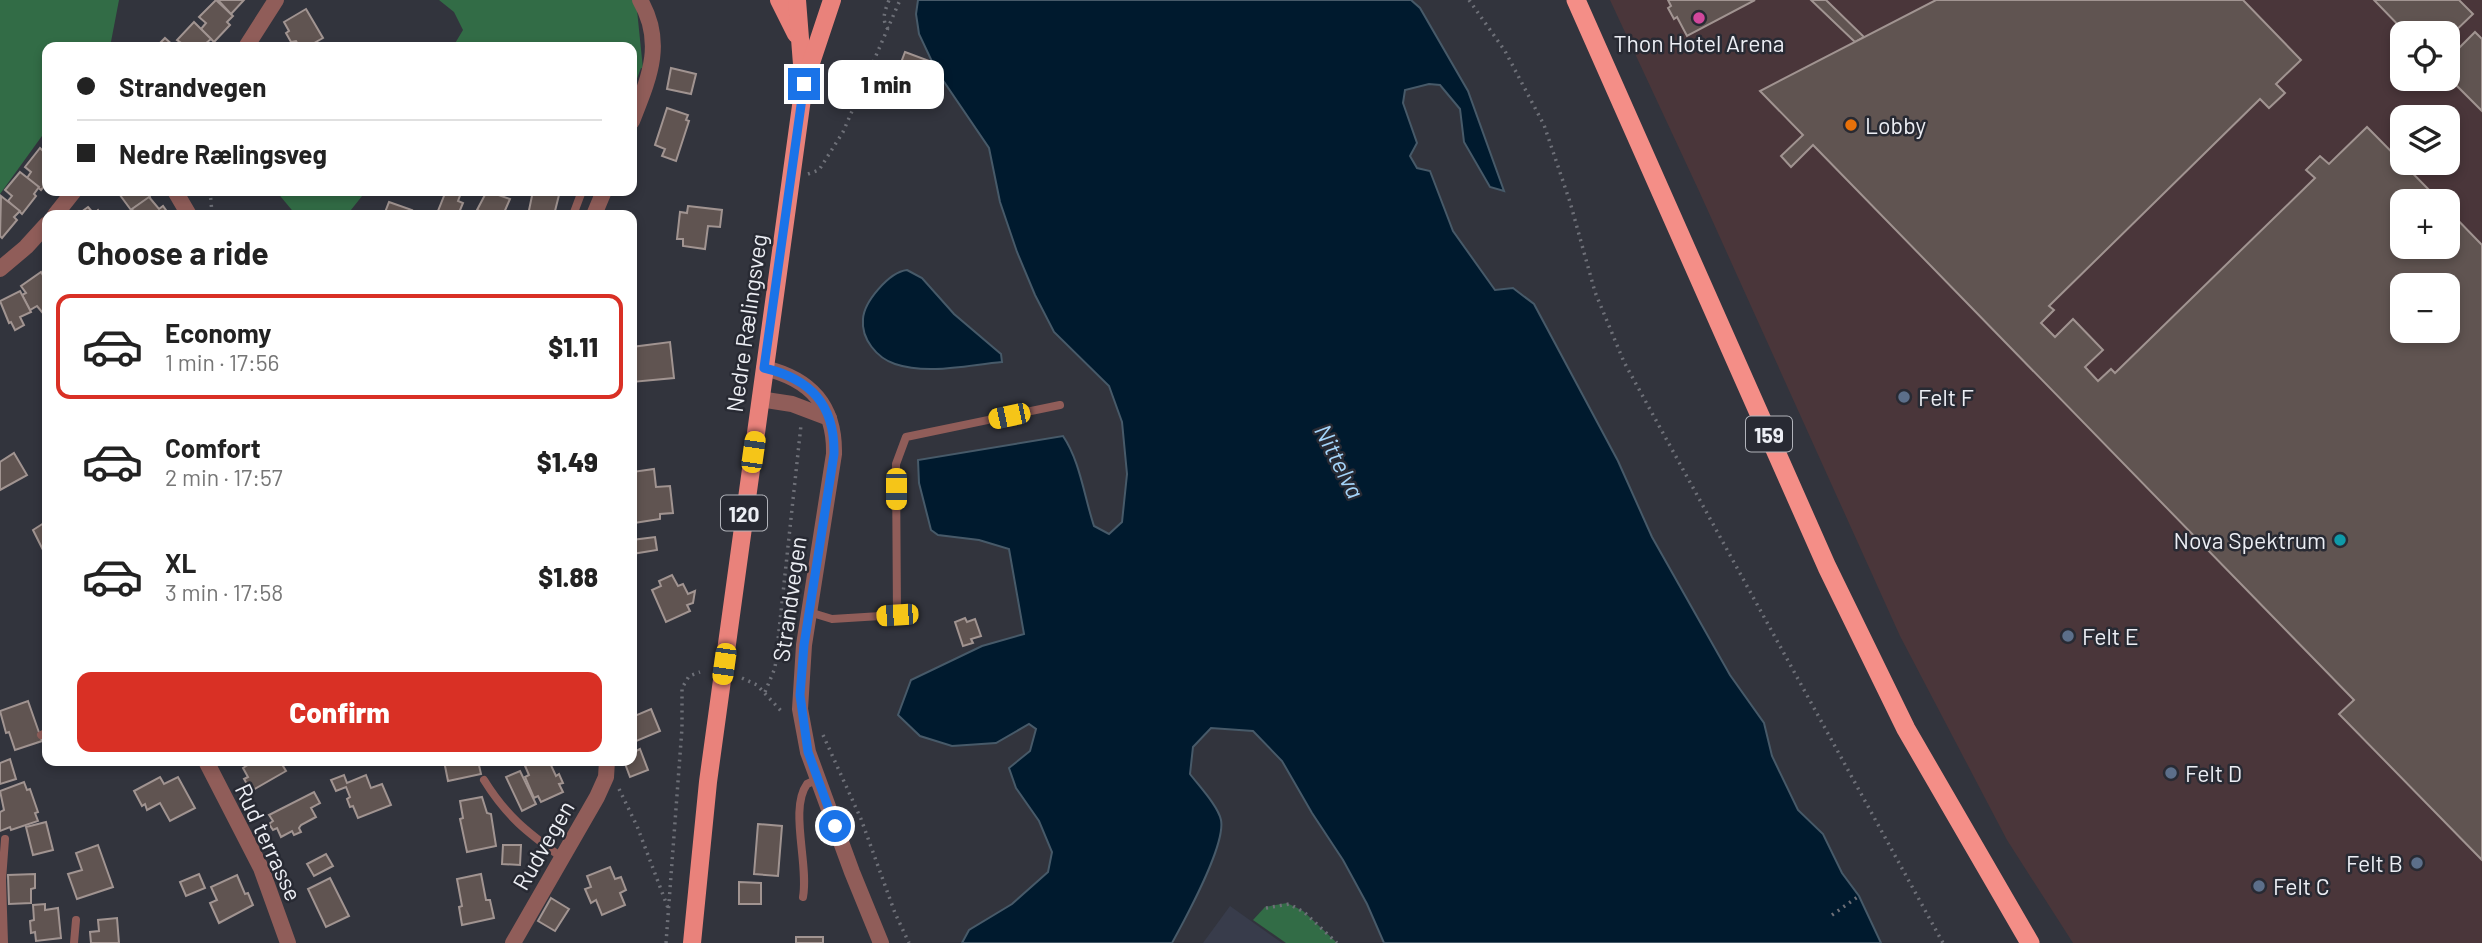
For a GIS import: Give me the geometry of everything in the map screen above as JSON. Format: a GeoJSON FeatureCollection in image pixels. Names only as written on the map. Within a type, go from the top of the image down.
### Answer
{"type":"FeatureCollection","features":[{"type":"Feature","properties":{"kind":"highway","name":"159"},"geometry":{"type":"LineString","coordinates":[[1576,0],[1827,567],[1906,729],[2030,943]]}},
{"type":"Feature","properties":{"kind":"highway"},"geometry":{"type":"LineString","coordinates":[[1951,807],[2002,874],[2045,943]]}},
{"type":"Feature","properties":{"kind":"main road"},"geometry":{"type":"LineString","coordinates":[[779,0],[801,43]]}},
{"type":"Feature","properties":{"kind":"main road","name":"Nedre Rælingsveg"},"geometry":{"type":"LineString","coordinates":[[797,0],[804,84]]}},
{"type":"Feature","properties":{"kind":"main road","name":"Nedre Rælingsveg"},"geometry":{"type":"LineString","coordinates":[[692,943],[708,782],[804,84],[832,0]]}},
{"type":"Feature","properties":{"kind":"street"},"geometry":{"type":"LineString","coordinates":[[249,42],[276,0]]}},
{"type":"Feature","properties":{"kind":"street"},"geometry":{"type":"LineString","coordinates":[[637,108],[648,80],[654,42],[649,16],[640,0]]}},
{"type":"Feature","properties":{"kind":"street"},"geometry":{"type":"LineString","coordinates":[[59,210],[70,196]]}},
{"type":"Feature","properties":{"kind":"street"},"geometry":{"type":"LineString","coordinates":[[0,269],[42,234]]}},
{"type":"Feature","properties":{"kind":"street","name":"Strandvegen"},"geometry":{"type":"LineString","coordinates":[[764,368],[783,372],[818,396],[834,432],[834,454],[800,678],[802,722],[808,752],[881,943]]}},
{"type":"Feature","properties":{"kind":"street"},"geometry":{"type":"LineString","coordinates":[[760,400],[792,404],[829,418]]}},
{"type":"Feature","properties":{"kind":"street","name":"Rud terrasse"},"geometry":{"type":"LineString","coordinates":[[209,766],[261,869],[288,943]]}},
{"type":"Feature","properties":{"kind":"street","name":"Rudvegen"},"geometry":{"type":"LineString","coordinates":[[513,943],[597,797],[607,766]]}},
{"type":"Feature","properties":{"kind":"lane"},"geometry":{"type":"LineString","coordinates":[[809,612],[832,619],[897,615],[896,464],[905,438],[1060,405]]}},
{"type":"Feature","properties":{"kind":"lane"},"geometry":{"type":"LineString","coordinates":[[803,897],[806,881],[799,800],[807,784],[818,779]]}},
{"type":"Feature","properties":{"kind":"lane"},"geometry":{"type":"LineString","coordinates":[[484,780],[500,805],[519,826],[561,857]]}},
{"type":"Feature","properties":{"kind":"lane"},"geometry":{"type":"LineString","coordinates":[[4,943],[2,880],[5,839]]}},
{"type":"Feature","properties":{"kind":"lane"},"geometry":{"type":"LineString","coordinates":[[74,943],[76,920]]}},
{"type":"Feature","properties":{"kind":"path"},"geometry":{"type":"LineString","coordinates":[[888,29],[884,23],[884,15],[890,0]]}},
{"type":"Feature","properties":{"kind":"path"},"geometry":{"type":"LineString","coordinates":[[792,174],[812,174],[826,161],[853,109],[900,0]]}},
{"type":"Feature","properties":{"kind":"path"},"geometry":{"type":"LineString","coordinates":[[1469,0],[1505,51],[1544,125],[1570,202],[1595,292],[1624,362],[1943,943]]}},
{"type":"Feature","properties":{"kind":"path"},"geometry":{"type":"LineString","coordinates":[[765,692],[775,668],[802,415]]}},
{"type":"Feature","properties":{"kind":"path"},"geometry":{"type":"LineString","coordinates":[[666,943],[682,728],[682,688],[689,676],[699,672]]}},
{"type":"Feature","properties":{"kind":"path"},"geometry":{"type":"LineString","coordinates":[[740,677],[751,681],[765,692],[783,713],[817,730],[827,740],[861,818],[895,914],[909,943]]}},
{"type":"Feature","properties":{"kind":"path"},"geometry":{"type":"LineString","coordinates":[[608,766],[637,826],[669,912]]}},
{"type":"Feature","properties":{"kind":"path"},"geometry":{"type":"LineString","coordinates":[[1832,915],[1859,896]]}},
{"type":"Feature","properties":{"kind":"path"},"geometry":{"type":"LineString","coordinates":[[1266,908],[1289,904],[1304,912],[1337,943]]}},
{"type":"Feature","properties":{"kind":"shaded area"},"geometry":{"type":"Polygon","coordinates":[[[1610,0],[2482,0],[2482,943],[2073,943],[2007,840],[1900,636],[1610,0]]]}},
{"type":"Feature","properties":{"kind":"shaded area"},"geometry":{"type":"Polygon","coordinates":[[[1230,906],[1282,943],[1203,943],[1230,906]]]}},
{"type":"Feature","properties":{"kind":"green space"},"geometry":{"type":"Polygon","coordinates":[[[0,0],[119,0],[111,42],[42,42],[42,136],[0,194],[0,0]]]}},
{"type":"Feature","properties":{"kind":"green space"},"geometry":{"type":"Polygon","coordinates":[[[439,0],[636,0],[643,69],[641,68],[637,79],[637,42],[456,42],[463,30],[454,12],[439,0]]]}},
{"type":"Feature","properties":{"kind":"green space"},"geometry":{"type":"Polygon","coordinates":[[[280,196],[362,196],[351,210],[292,210],[280,196]]]}},
{"type":"Feature","properties":{"kind":"green space"},"geometry":{"type":"Polygon","coordinates":[[[1287,903],[1303,911],[1337,943],[1286,943],[1253,920],[1265,907],[1287,903]]]}},
{"type":"Feature","properties":{"kind":"water","name":"Nittelva"},"geometry":{"type":"Polygon","coordinates":[[[918,0],[1411,0],[1420,8],[1468,91],[1504,191],[1490,187],[1464,142],[1460,109],[1440,85],[1429,84],[1405,90],[1403,103],[1417,143],[1410,156],[1417,168],[1430,171],[1453,231],[1495,290],[1513,288],[1534,304],[1618,461],[1652,537],[1730,675],[1764,723],[1772,756],[1798,810],[1823,834],[1842,873],[1859,896],[1881,943],[1384,943],[1343,860],[1282,761],[1253,731],[1211,728],[1193,747],[1190,774],[1216,809],[1221,820],[1221,831],[1211,864],[1172,943],[962,943],[969,930],[1012,904],[1048,872],[1052,852],[1039,821],[1016,788],[1009,768],[1030,751],[1036,729],[1029,724],[996,743],[952,746],[920,736],[898,715],[911,680],[982,646],[1024,634],[1009,549],[979,540],[938,535],[931,530],[919,483],[918,460],[1063,436],[1078,468],[1094,526],[1109,534],[1122,522],[1127,474],[1122,422],[1109,386],[1054,332],[1035,295],[1000,202],[989,148],[936,70],[919,34],[916,14],[918,0]]]}},
{"type":"Feature","properties":{"kind":"water"},"geometry":{"type":"Polygon","coordinates":[[[907,270],[922,278],[954,314],[1001,354],[1002,362],[921,369],[895,364],[876,352],[865,334],[864,312],[885,282],[907,270]]]}},
{"type":"Feature","properties":{"kind":"building"},"geometry":{"type":"Polygon","coordinates":[[[216,0],[233,16],[227,22],[230,25],[214,42],[201,29],[206,23],[199,17],[216,0]]]}},
{"type":"Feature","properties":{"kind":"building"},"geometry":{"type":"Polygon","coordinates":[[[218,0],[244,0],[231,14],[218,0]]]}},
{"type":"Feature","properties":{"kind":"building","name":"Thon Hotel Arena"},"geometry":{"type":"Polygon","coordinates":[[[1668,0],[1755,0],[1687,36],[1677,17],[1674,19],[1668,8],[1671,6],[1668,0]]]}},
{"type":"Feature","properties":{"kind":"building"},"geometry":{"type":"Polygon","coordinates":[[[1811,0],[1826,0],[1864,37],[1855,42],[1811,0]]]}},
{"type":"Feature","properties":{"kind":"building","name":"Nova Spektrum"},"geometry":{"type":"Polygon","coordinates":[[[1936,0],[2243,0],[2301,60],[2276,84],[2285,93],[2269,108],[2260,99],[2049,306],[2054,310],[2041,323],[2055,337],[2073,319],[2103,350],[2085,367],[2098,381],[2111,369],[2115,373],[2315,178],[2306,170],[2320,156],[2329,164],[2367,127],[2390,150],[2390,175],[2414,175],[2428,189],[2390,189],[2390,259],[2460,259],[2460,222],[2482,245],[2482,860],[2339,714],[2354,700],[1813,145],[1791,167],[1781,156],[1803,135],[1760,91],[1936,0]]]}},
{"type":"Feature","properties":{"kind":"building"},"geometry":{"type":"Polygon","coordinates":[[[2374,0],[2459,0],[2473,14],[2460,26],[2460,21],[2394,21],[2374,0]]]}},
{"type":"Feature","properties":{"kind":"building"},"geometry":{"type":"Polygon","coordinates":[[[306,9],[323,38],[316,42],[291,42],[284,22],[306,9]]]}},
{"type":"Feature","properties":{"kind":"building"},"geometry":{"type":"Polygon","coordinates":[[[194,22],[211,39],[207,42],[177,40],[194,22]]]}},
{"type":"Feature","properties":{"kind":"building"},"geometry":{"type":"Polygon","coordinates":[[[2475,32],[2482,39],[2482,111],[2460,89],[2460,47],[2475,32]]]}},
{"type":"Feature","properties":{"kind":"building"},"geometry":{"type":"Polygon","coordinates":[[[905,52],[932,62],[926,79],[899,68],[905,52]]]}},
{"type":"Feature","properties":{"kind":"building"},"geometry":{"type":"Polygon","coordinates":[[[671,68],[696,74],[691,94],[667,89],[671,68]]]}},
{"type":"Feature","properties":{"kind":"building"},"geometry":{"type":"Polygon","coordinates":[[[667,108],[688,115],[686,120],[689,121],[676,161],[662,156],[665,149],[655,145],[667,108]]]}},
{"type":"Feature","properties":{"kind":"building"},"geometry":{"type":"Polygon","coordinates":[[[40,148],[41,190],[27,178],[31,172],[25,167],[40,148]]]}},
{"type":"Feature","properties":{"kind":"building"},"geometry":{"type":"Polygon","coordinates":[[[20,172],[39,187],[34,194],[36,196],[22,214],[8,201],[12,196],[5,190],[20,172]]]}},
{"type":"Feature","properties":{"kind":"building"},"geometry":{"type":"Polygon","coordinates":[[[1,196],[20,211],[14,217],[17,220],[2,238],[0,236],[1,196]]]}},
{"type":"Feature","properties":{"kind":"building"},"geometry":{"type":"Polygon","coordinates":[[[121,196],[149,196],[150,197],[131,210],[121,196]]]}},
{"type":"Feature","properties":{"kind":"building"},"geometry":{"type":"Polygon","coordinates":[[[444,196],[460,196],[458,201],[463,203],[460,210],[438,210],[444,196]]]}},
{"type":"Feature","properties":{"kind":"building"},"geometry":{"type":"Polygon","coordinates":[[[484,196],[510,199],[505,210],[477,210],[484,196]]]}},
{"type":"Feature","properties":{"kind":"building"},"geometry":{"type":"Polygon","coordinates":[[[532,196],[559,196],[555,210],[529,210],[532,196]]]}},
{"type":"Feature","properties":{"kind":"building"},"geometry":{"type":"Polygon","coordinates":[[[149,197],[159,209],[163,206],[166,210],[133,210],[149,197]]]}},
{"type":"Feature","properties":{"kind":"building"},"geometry":{"type":"Polygon","coordinates":[[[389,202],[412,210],[386,210],[389,202]]]}},
{"type":"Feature","properties":{"kind":"building"},"geometry":{"type":"Polygon","coordinates":[[[688,206],[722,210],[720,227],[708,226],[705,249],[683,246],[683,239],[677,239],[680,212],[687,213],[688,206]]]}},
{"type":"Feature","properties":{"kind":"building"},"geometry":{"type":"Polygon","coordinates":[[[41,272],[42,312],[37,306],[30,310],[22,295],[26,293],[21,286],[41,272]]]}},
{"type":"Feature","properties":{"kind":"building"},"geometry":{"type":"Polygon","coordinates":[[[20,291],[31,312],[20,317],[24,325],[15,330],[11,322],[9,323],[0,301],[20,291]]]}},
{"type":"Feature","properties":{"kind":"building"},"geometry":{"type":"Polygon","coordinates":[[[670,342],[674,378],[637,382],[637,346],[670,342]]]}},
{"type":"Feature","properties":{"kind":"building"},"geometry":{"type":"Polygon","coordinates":[[[14,453],[27,475],[0,490],[0,462],[14,453]]]}},
{"type":"Feature","properties":{"kind":"building"},"geometry":{"type":"Polygon","coordinates":[[[654,469],[656,487],[670,486],[673,513],[660,514],[660,519],[637,523],[637,471],[654,469]]]}},
{"type":"Feature","properties":{"kind":"building"},"geometry":{"type":"Polygon","coordinates":[[[42,524],[42,548],[33,530],[42,524]]]}},
{"type":"Feature","properties":{"kind":"building"},"geometry":{"type":"Polygon","coordinates":[[[655,537],[657,550],[637,553],[637,539],[655,537]]]}},
{"type":"Feature","properties":{"kind":"building"},"geometry":{"type":"Polygon","coordinates":[[[672,575],[678,586],[683,584],[688,594],[695,591],[693,603],[687,605],[690,611],[666,622],[652,590],[661,586],[659,581],[672,575]]]}},
{"type":"Feature","properties":{"kind":"building"},"geometry":{"type":"Polygon","coordinates":[[[965,618],[967,622],[975,619],[981,636],[971,639],[973,643],[963,646],[955,622],[965,618]]]}},
{"type":"Feature","properties":{"kind":"building"},"geometry":{"type":"Polygon","coordinates":[[[28,701],[42,741],[15,750],[9,732],[6,733],[0,711],[28,701]]]}},
{"type":"Feature","properties":{"kind":"building"},"geometry":{"type":"Polygon","coordinates":[[[651,709],[660,731],[637,741],[637,715],[651,709]]]}},
{"type":"Feature","properties":{"kind":"building"},"geometry":{"type":"Polygon","coordinates":[[[640,749],[648,770],[630,777],[626,766],[637,766],[637,750],[640,749]]]}},
{"type":"Feature","properties":{"kind":"building"},"geometry":{"type":"Polygon","coordinates":[[[10,759],[16,779],[0,784],[0,763],[10,759]]]}},
{"type":"Feature","properties":{"kind":"building"},"geometry":{"type":"Polygon","coordinates":[[[283,766],[286,771],[251,791],[244,779],[248,777],[243,768],[283,766]]]}},
{"type":"Feature","properties":{"kind":"building"},"geometry":{"type":"Polygon","coordinates":[[[445,766],[479,766],[481,774],[448,781],[445,766]]]}},
{"type":"Feature","properties":{"kind":"building"},"geometry":{"type":"Polygon","coordinates":[[[525,766],[551,766],[556,776],[559,774],[563,783],[559,784],[563,792],[541,802],[538,796],[534,798],[525,777],[529,775],[525,766]]]}},
{"type":"Feature","properties":{"kind":"building"},"geometry":{"type":"Polygon","coordinates":[[[520,771],[536,804],[522,811],[506,777],[520,771]]]}},
{"type":"Feature","properties":{"kind":"building"},"geometry":{"type":"Polygon","coordinates":[[[344,775],[347,783],[366,775],[371,788],[382,784],[391,805],[358,818],[353,806],[350,807],[346,787],[336,791],[331,780],[344,775]]]}},
{"type":"Feature","properties":{"kind":"building"},"geometry":{"type":"Polygon","coordinates":[[[160,777],[164,784],[178,777],[195,808],[170,821],[160,803],[147,810],[145,804],[142,806],[134,791],[160,777]]]}},
{"type":"Feature","properties":{"kind":"building"},"geometry":{"type":"Polygon","coordinates":[[[24,782],[27,790],[30,789],[38,812],[35,813],[38,821],[0,831],[0,812],[4,810],[0,791],[24,782]]]}},
{"type":"Feature","properties":{"kind":"building"},"geometry":{"type":"Polygon","coordinates":[[[314,792],[320,803],[311,808],[316,817],[301,825],[301,832],[294,835],[292,831],[281,837],[277,828],[273,830],[269,824],[273,821],[269,815],[314,792]]]}},
{"type":"Feature","properties":{"kind":"building"},"geometry":{"type":"Polygon","coordinates":[[[482,797],[487,813],[491,814],[496,846],[467,852],[460,819],[463,818],[460,801],[482,797]]]}},
{"type":"Feature","properties":{"kind":"building"},"geometry":{"type":"Polygon","coordinates":[[[46,822],[53,850],[33,855],[26,827],[46,822]]]}},
{"type":"Feature","properties":{"kind":"building"},"geometry":{"type":"Polygon","coordinates":[[[758,824],[782,826],[778,876],[754,874],[758,824]]]}},
{"type":"Feature","properties":{"kind":"building"},"geometry":{"type":"Polygon","coordinates":[[[98,845],[113,887],[77,899],[68,874],[82,870],[76,853],[98,845]]]}},
{"type":"Feature","properties":{"kind":"building"},"geometry":{"type":"Polygon","coordinates":[[[503,845],[521,845],[520,865],[502,864],[503,845]]]}},
{"type":"Feature","properties":{"kind":"building"},"geometry":{"type":"Polygon","coordinates":[[[326,854],[333,866],[314,876],[307,864],[326,854]]]}},
{"type":"Feature","properties":{"kind":"building"},"geometry":{"type":"Polygon","coordinates":[[[610,867],[615,879],[621,877],[626,890],[620,893],[625,905],[602,915],[596,900],[591,903],[585,889],[591,887],[587,876],[610,867]]]}},
{"type":"Feature","properties":{"kind":"building"},"geometry":{"type":"Polygon","coordinates":[[[35,874],[31,903],[9,904],[8,875],[35,874]]]}},
{"type":"Feature","properties":{"kind":"building"},"geometry":{"type":"Polygon","coordinates":[[[199,874],[205,888],[186,896],[180,882],[199,874]]]}},
{"type":"Feature","properties":{"kind":"building"},"geometry":{"type":"Polygon","coordinates":[[[481,874],[486,900],[490,900],[494,918],[462,925],[457,879],[481,874]]]}},
{"type":"Feature","properties":{"kind":"building"},"geometry":{"type":"Polygon","coordinates":[[[237,875],[253,905],[219,923],[210,903],[217,900],[211,887],[237,875]]]}},
{"type":"Feature","properties":{"kind":"building"},"geometry":{"type":"Polygon","coordinates":[[[330,878],[349,916],[326,927],[308,889],[330,878]]]}},
{"type":"Feature","properties":{"kind":"building"},"geometry":{"type":"Polygon","coordinates":[[[739,882],[761,883],[761,904],[739,904],[739,882]]]}},
{"type":"Feature","properties":{"kind":"building"},"geometry":{"type":"Polygon","coordinates":[[[551,898],[569,909],[555,931],[538,921],[551,898]]]}},
{"type":"Feature","properties":{"kind":"building"},"geometry":{"type":"Polygon","coordinates":[[[45,904],[45,910],[58,908],[61,938],[36,941],[35,932],[31,933],[30,921],[34,920],[33,905],[45,904]]]}},
{"type":"Feature","properties":{"kind":"building"},"geometry":{"type":"Polygon","coordinates":[[[117,918],[119,943],[91,943],[90,932],[99,931],[98,920],[117,918]]]}},
{"type":"Feature","properties":{"kind":"building"},"geometry":{"type":"Polygon","coordinates":[[[796,937],[823,937],[823,943],[796,943],[796,937]]]}},
{"type":"Feature","properties":{"kind":"place","name":"Thon Hotel Arena"},"geometry":{"type":"Point","coordinates":[1699,18]}},
{"type":"Feature","properties":{"kind":"place","name":"Lobby"},"geometry":{"type":"Point","coordinates":[1851,125]}},
{"type":"Feature","properties":{"kind":"place","name":"Felt F"},"geometry":{"type":"Point","coordinates":[1904,397]}},
{"type":"Feature","properties":{"kind":"place","name":"Nova Spektrum"},"geometry":{"type":"Point","coordinates":[2340,540]}},
{"type":"Feature","properties":{"kind":"place","name":"Felt E"},"geometry":{"type":"Point","coordinates":[2068,636]}},
{"type":"Feature","properties":{"kind":"place","name":"Felt D"},"geometry":{"type":"Point","coordinates":[2171,773]}},
{"type":"Feature","properties":{"kind":"place","name":"Felt B"},"geometry":{"type":"Point","coordinates":[2417,863]}},
{"type":"Feature","properties":{"kind":"place","name":"Felt C"},"geometry":{"type":"Point","coordinates":[2259,886]}},
{"type":"Feature","properties":{"kind":"route"},"geometry":{"type":"LineString","coordinates":[[804,84],[764,368],[783,372],[818,396],[834,432],[834,454],[804,645],[800,709],[808,752],[835,826]]}}]}
